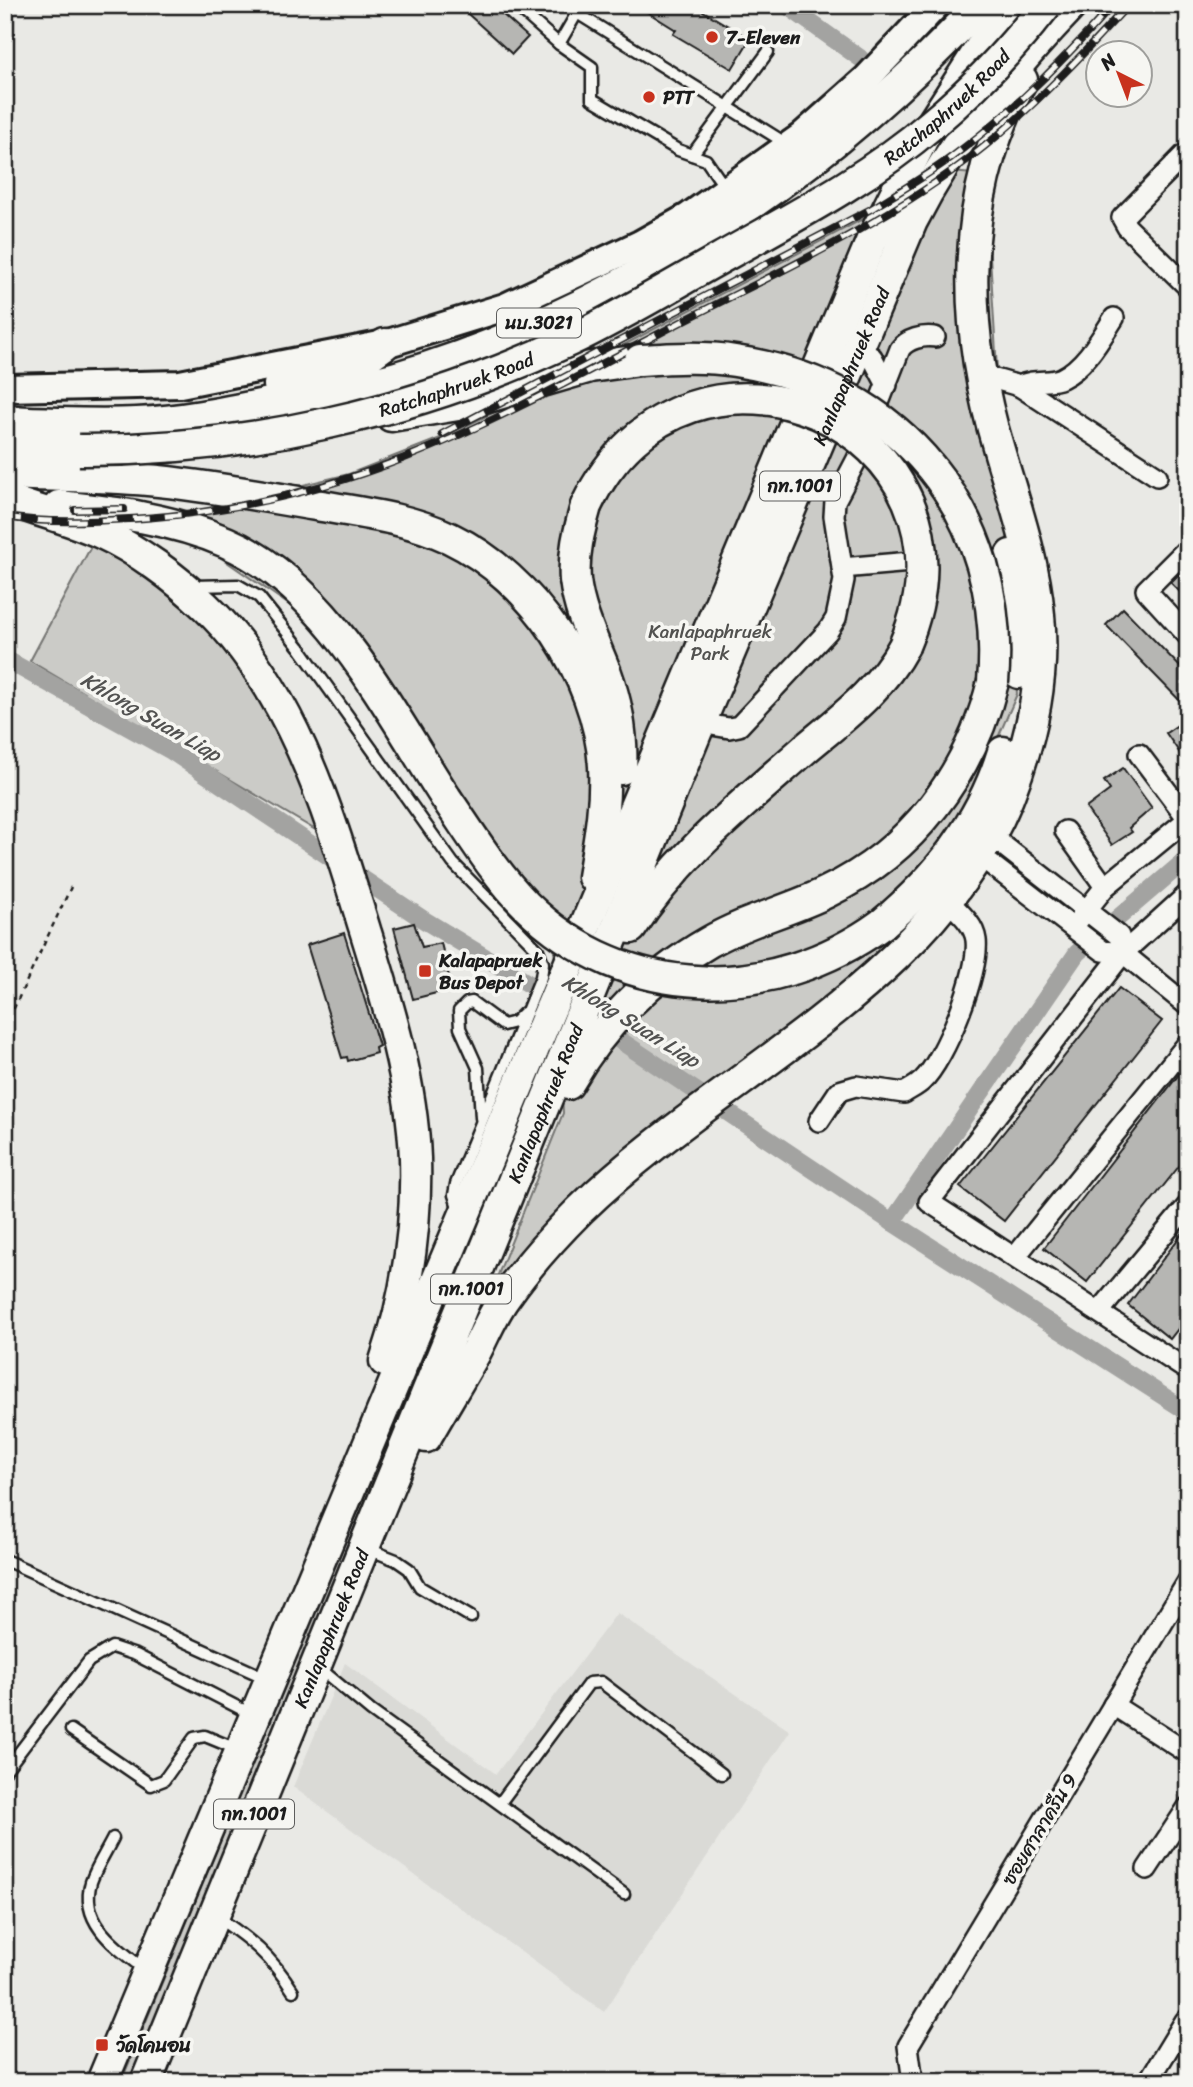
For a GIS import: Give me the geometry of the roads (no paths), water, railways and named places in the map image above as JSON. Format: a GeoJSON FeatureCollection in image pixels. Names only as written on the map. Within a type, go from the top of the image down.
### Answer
{"type":"FeatureCollection","features":[{"type":"Feature","properties":{"kind":"main road","name":"นบ.3021"},"geometry":{"type":"LineString","coordinates":[[5,388],[180,384],[385,344],[505,307],[640,244],[726,190],[789,145],[866,79],[936,5]]}},
{"type":"Feature","properties":{"kind":"main road","name":"Ratchaphruek Road"},"geometry":{"type":"LineString","coordinates":[[5,421],[139,423],[230,411],[396,377],[493,343],[612,289],[729,219],[816,158],[887,99],[980,5]]}},
{"type":"Feature","properties":{"kind":"main road","name":"Kanlapaphruek Road"},"geometry":{"type":"LineString","coordinates":[[103,2082],[253,1716],[463,1221],[543,996],[586,922],[871,242],[923,136],[1008,5]]}},
{"type":"Feature","properties":{"kind":"main road","name":"Ratchaphruek Road"},"geometry":{"type":"LineString","coordinates":[[5,446],[79,450],[200,445],[320,424],[457,385],[571,340],[808,209],[893,155],[932,125],[985,75],[1046,5]]}},
{"type":"Feature","properties":{"kind":"main road"},"geometry":{"type":"LineString","coordinates":[[364,1548],[512,1288],[580,1210],[659,1143],[893,959],[948,901],[985,846],[1013,786],[1030,730],[1040,657],[1040,617],[1027,547],[998,447],[974,333],[972,291],[976,212],[994,136],[1010,102],[1042,48],[1073,5]]}},
{"type":"Feature","properties":{"kind":"main road","name":"Kanlapaphruek Road"},"geometry":{"type":"LineString","coordinates":[[146,2082],[315,1664],[519,1172],[570,1079],[586,1036],[591,993],[701,723],[927,191],[997,89],[1073,5]]}},
{"type":"Feature","properties":{"kind":"main road"},"geometry":{"type":"LineString","coordinates":[[230,411],[256,393],[371,354],[385,344]]}},
{"type":"Feature","properties":{"kind":"main road"},"geometry":{"type":"LineString","coordinates":[[139,423],[182,426],[270,425],[394,415],[464,404],[590,367],[640,360],[717,359],[792,373],[850,398],[895,428],[931,465],[961,511],[981,555],[995,622],[993,682],[976,737],[963,765],[942,798],[888,855],[835,888],[760,917],[702,946],[644,989],[616,1018],[586,1036]]}},
{"type":"Feature","properties":{"kind":"main road"},"geometry":{"type":"LineString","coordinates":[[586,922],[617,803],[622,755],[612,690],[584,620],[575,581],[576,544],[586,506],[600,479],[629,445],[666,418],[690,407],[741,397],[776,399],[812,408],[833,418],[864,440],[897,479],[911,508],[920,538],[922,575],[917,612],[904,646],[876,687],[720,824],[676,868],[642,911],[591,993]]}},
{"type":"Feature","properties":{"kind":"main road"},"geometry":{"type":"LineString","coordinates":[[7,492],[157,520],[218,538],[264,563],[303,596],[337,634],[498,872],[543,920],[597,956],[653,976],[729,981],[785,972],[834,954],[882,924],[938,873],[964,838],[993,780],[1010,727],[1018,677],[1019,637],[998,447]]}},
{"type":"Feature","properties":{"kind":"main road"},"geometry":{"type":"LineString","coordinates":[[7,492],[192,484],[374,515],[427,528],[452,540],[499,571],[537,609],[562,644],[578,675],[596,723],[601,744],[605,792],[586,922]]}},
{"type":"Feature","properties":{"kind":"main road"},"geometry":{"type":"LineString","coordinates":[[7,492],[102,533],[156,565],[205,605],[242,646],[276,698],[309,765],[388,1002],[406,1083],[415,1157],[412,1240],[405,1287],[393,1339],[293,1621]]}},
{"type":"Feature","properties":{"kind":"street"},"geometry":{"type":"LineString","coordinates":[[1184,155],[1122,218],[1127,227],[1188,287]]}},
{"type":"Feature","properties":{"kind":"street"},"geometry":{"type":"LineString","coordinates":[[1019,386],[1031,379],[1062,378],[1093,350],[1114,318]]}},
{"type":"Feature","properties":{"kind":"street"},"geometry":{"type":"LineString","coordinates":[[701,723],[729,728],[740,726],[828,631],[836,618],[844,580],[834,516],[835,502],[857,459],[903,345],[927,335],[935,337]]}},
{"type":"Feature","properties":{"kind":"street"},"geometry":{"type":"LineString","coordinates":[[872,357],[887,385]]}},
{"type":"Feature","properties":{"kind":"street"},"geometry":{"type":"LineString","coordinates":[[981,375],[1019,386],[1157,476]]}},
{"type":"Feature","properties":{"kind":"street"},"geometry":{"type":"LineString","coordinates":[[1188,548],[1146,590],[1188,636]]}},
{"type":"Feature","properties":{"kind":"street"},"geometry":{"type":"LineString","coordinates":[[842,568],[911,562]]}},
{"type":"Feature","properties":{"kind":"street"},"geometry":{"type":"LineString","coordinates":[[1077,931],[1092,914],[1105,887],[1188,819],[1139,754]]}},
{"type":"Feature","properties":{"kind":"street"},"geometry":{"type":"LineString","coordinates":[[1065,831],[1105,887]]}},
{"type":"Feature","properties":{"kind":"street"},"geometry":{"type":"LineString","coordinates":[[985,846],[1092,914],[1115,947]]}},
{"type":"Feature","properties":{"kind":"street"},"geometry":{"type":"LineString","coordinates":[[985,846],[1077,931],[1115,947],[1188,1006]]}},
{"type":"Feature","properties":{"kind":"street"},"geometry":{"type":"LineString","coordinates":[[1188,894],[1115,947],[929,1202],[1184,1367],[1188,1363]]}},
{"type":"Feature","properties":{"kind":"street"},"geometry":{"type":"LineString","coordinates":[[819,1121],[839,1091],[856,1086],[904,1093],[923,1080],[957,1023],[976,957],[976,937],[969,922],[948,901]]}},
{"type":"Feature","properties":{"kind":"street"},"geometry":{"type":"LineString","coordinates":[[1015,1257],[1188,1043]]}},
{"type":"Feature","properties":{"kind":"street"},"geometry":{"type":"LineString","coordinates":[[1099,1312],[1188,1205]]}},
{"type":"Feature","properties":{"kind":"street","name":"ซอยศาลาครืน 9"},"geometry":{"type":"LineString","coordinates":[[913,2082],[908,2046],[1188,1581]]}},
{"type":"Feature","properties":{"kind":"street"},"geometry":{"type":"LineString","coordinates":[[1113,1705],[1188,1753]]}},
{"type":"Feature","properties":{"kind":"street"},"geometry":{"type":"LineString","coordinates":[[1147,1869],[1188,1807]]}},
{"type":"Feature","properties":{"kind":"street"},"geometry":{"type":"LineString","coordinates":[[1148,2082],[1185,2021]]}},
{"type":"Feature","properties":{"kind":"lane"},"geometry":{"type":"LineString","coordinates":[[515,5],[559,44],[592,67],[592,99],[678,150],[706,160],[726,190]]}},
{"type":"Feature","properties":{"kind":"lane"},"geometry":{"type":"LineString","coordinates":[[559,44],[580,7],[789,145]]}},
{"type":"Feature","properties":{"kind":"lane"},"geometry":{"type":"LineString","coordinates":[[692,155],[768,52]]}},
{"type":"Feature","properties":{"kind":"lane"},"geometry":{"type":"LineString","coordinates":[[178,584],[201,587],[238,585],[259,597],[299,647],[453,863],[538,950],[543,963],[543,996],[480,1125],[455,1189],[455,1201],[463,1221]]}},
{"type":"Feature","properties":{"kind":"lane"},"geometry":{"type":"LineString","coordinates":[[480,1125],[478,1068],[460,1028],[459,1011],[472,1002],[496,1022],[510,1024],[543,996]]}},
{"type":"Feature","properties":{"kind":"lane"},"geometry":{"type":"LineString","coordinates":[[364,1548],[396,1560],[409,1569],[420,1587],[471,1617]]}},
{"type":"Feature","properties":{"kind":"lane"},"geometry":{"type":"LineString","coordinates":[[5,1560],[269,1679]]}},
{"type":"Feature","properties":{"kind":"lane"},"geometry":{"type":"LineString","coordinates":[[5,1771],[89,1661],[112,1647],[136,1655],[253,1716]]}},
{"type":"Feature","properties":{"kind":"lane"},"geometry":{"type":"LineString","coordinates":[[315,1664],[371,1711],[624,1894]]}},
{"type":"Feature","properties":{"kind":"lane"},"geometry":{"type":"LineString","coordinates":[[500,1803],[589,1683],[601,1682],[722,1774]]}},
{"type":"Feature","properties":{"kind":"lane"},"geometry":{"type":"LineString","coordinates":[[71,1730],[151,1785],[164,1780],[194,1738],[212,1738],[239,1751]]}},
{"type":"Feature","properties":{"kind":"lane"},"geometry":{"type":"LineString","coordinates":[[114,1838],[91,1883],[90,1904],[105,1940],[148,1971]]}},
{"type":"Feature","properties":{"kind":"lane"},"geometry":{"type":"LineString","coordinates":[[214,1915],[247,1937],[274,1960],[293,1991]]}},
{"type":"Feature","properties":{"kind":"waterway"},"geometry":{"type":"LineString","coordinates":[[786,5],[860,58]]}},
{"type":"Feature","properties":{"kind":"waterway","name":"Khlong Suan Liap"},"geometry":{"type":"LineString","coordinates":[[5,659],[170,750],[424,920],[552,998]]}},
{"type":"Feature","properties":{"kind":"waterway"},"geometry":{"type":"LineString","coordinates":[[892,1222],[1077,953],[1188,858]]}},
{"type":"Feature","properties":{"kind":"waterway","name":"Khlong Suan Liap"},"geometry":{"type":"LineString","coordinates":[[600,1027],[892,1222],[1188,1412]]}},
{"type":"Feature","properties":{"kind":"railway"},"geometry":{"type":"LineString","coordinates":[[442,434],[871,209],[917,181],[1002,117],[1059,63],[1113,5]]}},
{"type":"Feature","properties":{"kind":"railway"},"geometry":{"type":"LineString","coordinates":[[5,517],[40,521],[93,521],[218,510],[287,496],[352,477],[475,428],[792,266],[919,194],[959,166],[1014,121],[1128,5]]}},
{"type":"Feature","properties":{"kind":"railway"},"geometry":{"type":"LineString","coordinates":[[75,510],[124,509]]}},
{"type":"Feature","properties":{"kind":"place","name":"7-Eleven"},"geometry":{"type":"Point","coordinates":[712,37]}},
{"type":"Feature","properties":{"kind":"place","name":"PTT"},"geometry":{"type":"Point","coordinates":[649,97]}},
{"type":"Feature","properties":{"kind":"place","name":"Kalapapruek Bus Depot"},"geometry":{"type":"Point","coordinates":[425,971]}},
{"type":"Feature","properties":{"kind":"place","name":"วัดโคนอน"},"geometry":{"type":"Point","coordinates":[102,2045]}},
{"type":"Feature","properties":{"kind":"park label","name":"Kanlapaphruek Park"},"geometry":{"type":"Point","coordinates":[710,642]}}]}
